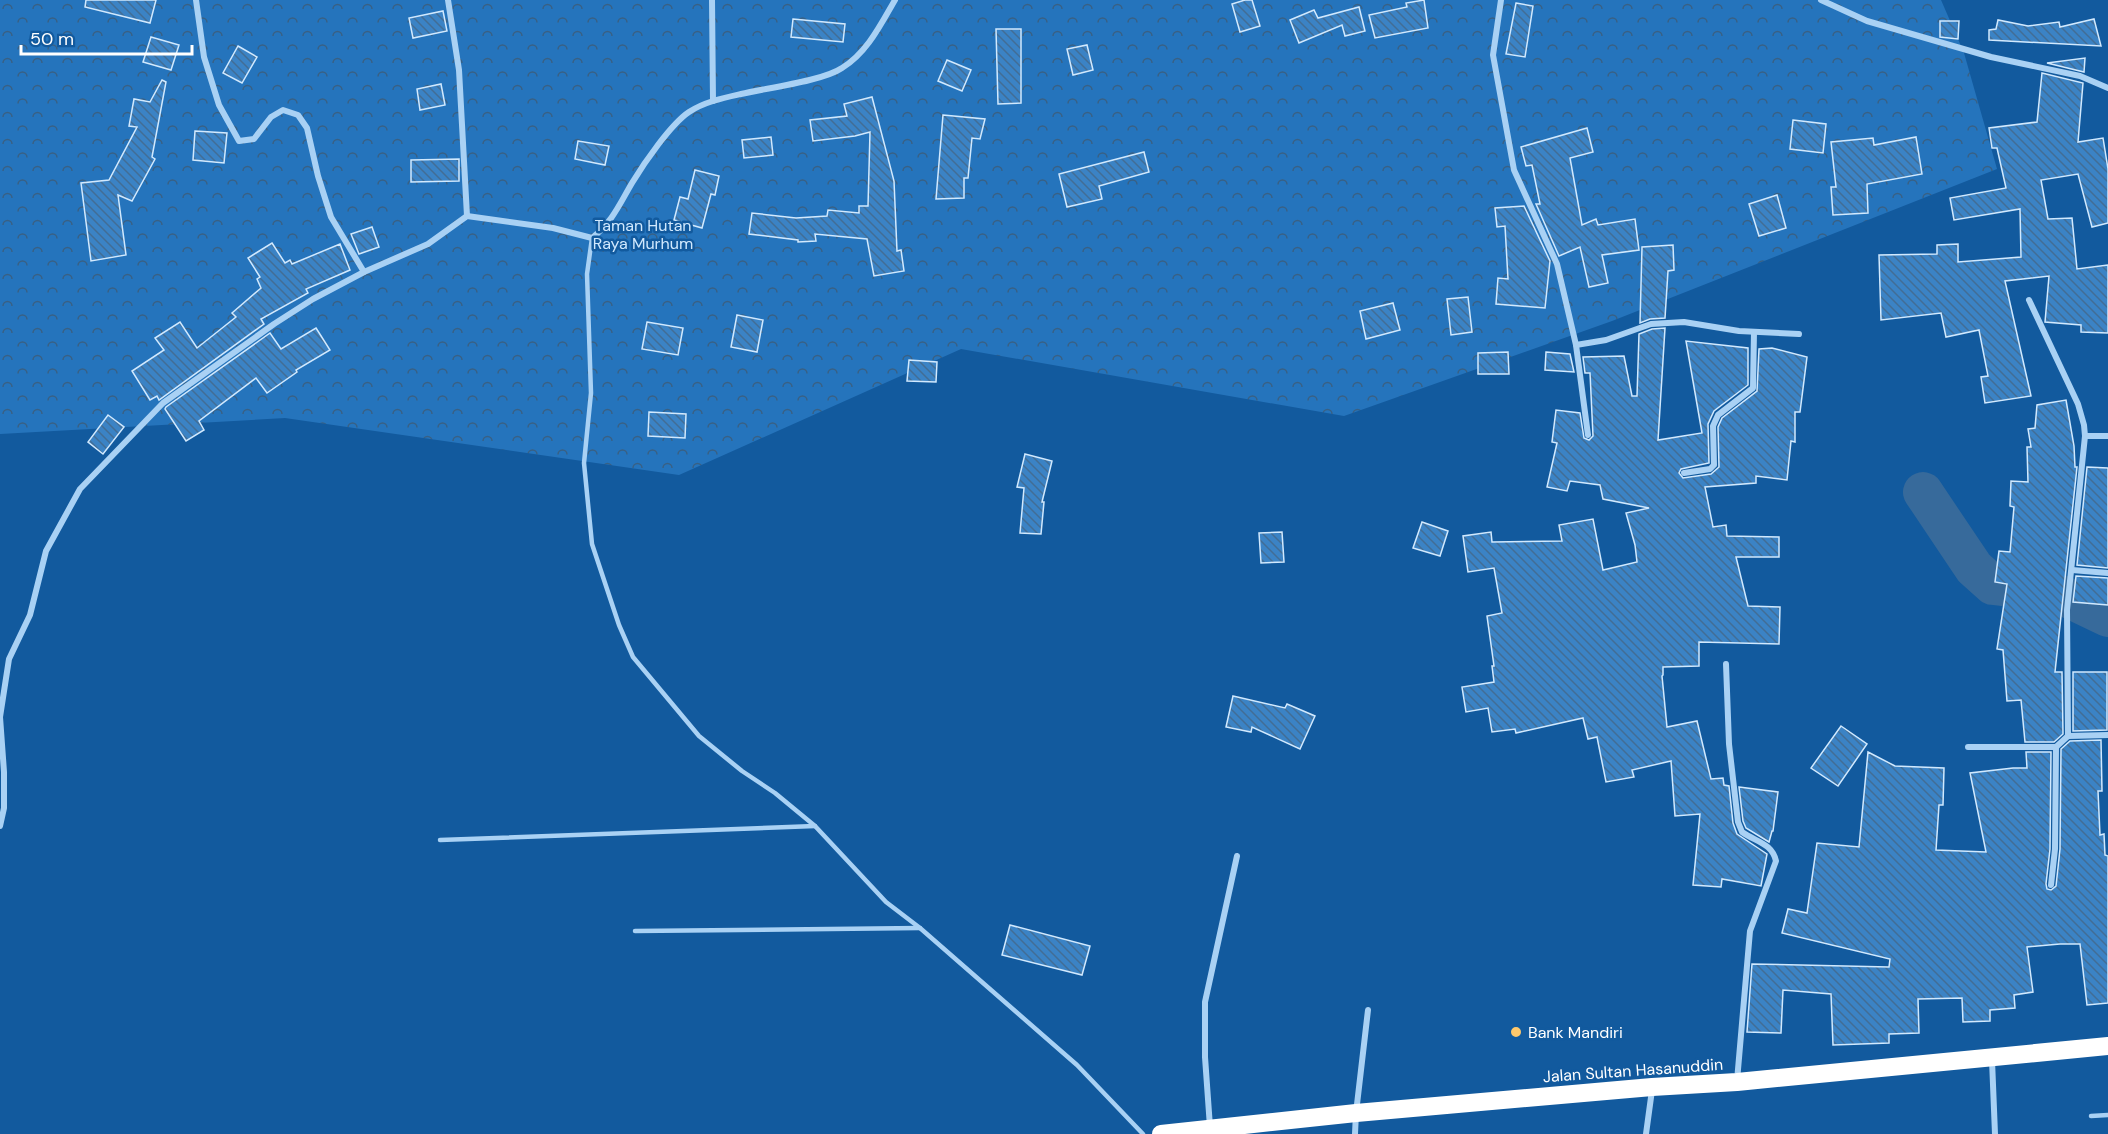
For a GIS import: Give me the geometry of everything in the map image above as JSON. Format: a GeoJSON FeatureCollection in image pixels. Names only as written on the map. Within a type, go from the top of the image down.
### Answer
{"type":"FeatureCollection","features":[{"type":"Feature","properties":{"kind":"highway","name":"Jalan Sultan Hasanuddin"},"geometry":{"type":"LineString","coordinates":[[1161,1134],[1356,1113],[1652,1087],[1737,1082],[2108,1046]]}},
{"type":"Feature","properties":{"kind":"street"},"geometry":{"type":"LineString","coordinates":[[196,0],[204,57],[219,105],[239,141],[254,139],[271,117],[283,110],[298,115],[307,128],[318,176],[331,217],[364,272]]}},
{"type":"Feature","properties":{"kind":"street"},"geometry":{"type":"LineString","coordinates":[[448,0],[459,70],[467,216]]}},
{"type":"Feature","properties":{"kind":"street"},"geometry":{"type":"LineString","coordinates":[[712,0],[713,101]]}},
{"type":"Feature","properties":{"kind":"street"},"geometry":{"type":"LineString","coordinates":[[0,826],[4,808],[0,717],[9,659],[30,615],[46,551],[80,489],[163,403],[294,312],[364,272],[428,244],[467,216],[553,228],[592,237],[613,218],[633,181],[677,121],[691,111],[713,101],[814,78],[841,69],[875,34],[895,0]]}},
{"type":"Feature","properties":{"kind":"street"},"geometry":{"type":"LineString","coordinates":[[1501,0],[1493,55],[1514,170],[1557,264],[1576,345],[1587,435]]}},
{"type":"Feature","properties":{"kind":"street"},"geometry":{"type":"LineString","coordinates":[[1821,0],[1867,21],[1991,57],[2080,76],[2108,88]]}},
{"type":"Feature","properties":{"kind":"street"},"geometry":{"type":"LineString","coordinates":[[2029,300],[2078,404],[2085,436],[2067,610],[2068,736]]}},
{"type":"Feature","properties":{"kind":"street"},"geometry":{"type":"LineString","coordinates":[[1576,345],[1606,339],[1652,324],[1684,322],[1754,332],[1799,334]]}},
{"type":"Feature","properties":{"kind":"street"},"geometry":{"type":"LineString","coordinates":[[1684,473],[1713,467],[1713,426],[1718,415],[1753,388],[1754,332]]}},
{"type":"Feature","properties":{"kind":"street"},"geometry":{"type":"LineString","coordinates":[[2085,436],[2108,436]]}},
{"type":"Feature","properties":{"kind":"street"},"geometry":{"type":"LineString","coordinates":[[2072,570],[2108,573]]}},
{"type":"Feature","properties":{"kind":"street"},"geometry":{"type":"LineString","coordinates":[[1726,664],[1729,744],[1738,822],[1742,832],[1768,845],[1775,854],[1776,861],[1750,931],[1737,1082]]}},
{"type":"Feature","properties":{"kind":"street"},"geometry":{"type":"LineString","coordinates":[[1968,747],[2056,747],[2068,736],[2108,735]]}},
{"type":"Feature","properties":{"kind":"street"},"geometry":{"type":"LineString","coordinates":[[2051,885],[2055,849],[2056,747]]}},
{"type":"Feature","properties":{"kind":"street"},"geometry":{"type":"LineString","coordinates":[[1210,1128],[1205,1057],[1205,1002],[1237,856]]}},
{"type":"Feature","properties":{"kind":"street"},"geometry":{"type":"LineString","coordinates":[[1355,1134],[1368,1010]]}},
{"type":"Feature","properties":{"kind":"street"},"geometry":{"type":"LineString","coordinates":[[1992,1057],[1995,1134]]}},
{"type":"Feature","properties":{"kind":"street"},"geometry":{"type":"LineString","coordinates":[[1646,1134],[1652,1087]]}},
{"type":"Feature","properties":{"kind":"lane"},"geometry":{"type":"LineString","coordinates":[[592,237],[586,274],[591,393],[584,463],[592,544],[619,625],[633,657],[699,736],[815,826],[886,902],[920,928],[1077,1065],[1143,1134]]}},
{"type":"Feature","properties":{"kind":"lane"},"geometry":{"type":"LineString","coordinates":[[440,840],[815,826]]}},
{"type":"Feature","properties":{"kind":"lane"},"geometry":{"type":"LineString","coordinates":[[635,931],[920,928]]}},
{"type":"Feature","properties":{"kind":"lane"},"geometry":{"type":"LineString","coordinates":[[2091,1116],[2108,1115]]}},
{"type":"Feature","properties":{"kind":"green space","name":"Taman Hutan Raya Murhum"},"geometry":{"type":"Polygon","coordinates":[[[0,0],[1941,0],[1964,53],[1997,169],[1612,321],[1344,416],[961,349],[679,475],[285,418],[0,434],[0,0]]]}},
{"type":"Feature","properties":{"kind":"building"},"geometry":{"type":"Polygon","coordinates":[[[86,0],[156,0],[150,23],[85,7],[86,0]]]}},
{"type":"Feature","properties":{"kind":"building"},"geometry":{"type":"Polygon","coordinates":[[[1252,0],[1260,26],[1240,32],[1232,4],[1252,0]]]}},
{"type":"Feature","properties":{"kind":"building"},"geometry":{"type":"Polygon","coordinates":[[[1424,0],[1428,28],[1375,38],[1369,15],[1407,7],[1406,3],[1424,0]]]}},
{"type":"Feature","properties":{"kind":"building"},"geometry":{"type":"Polygon","coordinates":[[[1516,3],[1533,6],[1525,57],[1506,54],[1516,3]]]}},
{"type":"Feature","properties":{"kind":"building"},"geometry":{"type":"Polygon","coordinates":[[[1359,7],[1365,31],[1345,36],[1342,25],[1299,43],[1290,20],[1314,10],[1318,18],[1359,7]]]}},
{"type":"Feature","properties":{"kind":"building"},"geometry":{"type":"Polygon","coordinates":[[[443,11],[447,31],[413,38],[409,18],[443,11]]]}},
{"type":"Feature","properties":{"kind":"building"},"geometry":{"type":"Polygon","coordinates":[[[793,19],[845,24],[843,42],[791,37],[793,19]]]}},
{"type":"Feature","properties":{"kind":"building"},"geometry":{"type":"Polygon","coordinates":[[[2094,19],[2101,46],[1989,40],[1989,30],[1996,29],[1998,20],[2028,26],[2059,22],[2060,27],[2094,19]]]}},
{"type":"Feature","properties":{"kind":"building"},"geometry":{"type":"Polygon","coordinates":[[[1940,21],[1959,21],[1958,39],[1940,37],[1940,21]]]}},
{"type":"Feature","properties":{"kind":"building"},"geometry":{"type":"Polygon","coordinates":[[[996,29],[1021,29],[1021,103],[998,104],[996,29]]]}},
{"type":"Feature","properties":{"kind":"building"},"geometry":{"type":"Polygon","coordinates":[[[151,37],[179,45],[171,70],[143,62],[151,37]]]}},
{"type":"Feature","properties":{"kind":"building"},"geometry":{"type":"Polygon","coordinates":[[[1087,45],[1093,70],[1073,75],[1067,49],[1087,45]]]}},
{"type":"Feature","properties":{"kind":"building"},"geometry":{"type":"Polygon","coordinates":[[[238,46],[257,57],[242,83],[223,73],[238,46]]]}},
{"type":"Feature","properties":{"kind":"building"},"geometry":{"type":"Polygon","coordinates":[[[2085,58],[2084,72],[2047,63],[2085,58]]]}},
{"type":"Feature","properties":{"kind":"building"},"geometry":{"type":"Polygon","coordinates":[[[947,60],[971,70],[962,91],[938,81],[947,60]]]}},
{"type":"Feature","properties":{"kind":"building"},"geometry":{"type":"Polygon","coordinates":[[[2042,73],[2083,83],[2078,142],[2103,138],[2108,169],[2108,223],[2092,227],[2078,174],[2041,180],[2048,219],[2072,218],[2077,269],[2108,265],[2108,333],[2081,332],[2081,325],[2045,322],[2049,276],[2005,281],[2031,396],[1985,403],[1981,377],[1988,376],[1979,330],[1946,337],[1941,313],[1881,320],[1879,255],[1937,254],[1937,245],[1958,244],[1958,262],[2021,257],[2020,209],[1954,220],[1950,198],[2006,188],[1997,148],[1992,148],[1989,128],[2037,122],[2042,73]]]}},
{"type":"Feature","properties":{"kind":"building"},"geometry":{"type":"Polygon","coordinates":[[[162,80],[166,82],[152,157],[155,159],[132,201],[118,195],[126,255],[91,261],[81,183],[109,180],[137,127],[129,126],[134,99],[150,102],[162,80]]]}},
{"type":"Feature","properties":{"kind":"building"},"geometry":{"type":"Polygon","coordinates":[[[441,84],[445,105],[420,110],[417,89],[441,84]]]}},
{"type":"Feature","properties":{"kind":"building"},"geometry":{"type":"Polygon","coordinates":[[[872,97],[894,181],[897,251],[901,250],[904,271],[874,276],[867,239],[815,234],[816,241],[798,242],[798,240],[749,234],[752,213],[796,218],[827,216],[828,210],[859,213],[859,206],[868,206],[870,132],[813,141],[810,120],[847,116],[844,104],[872,97]]]}},
{"type":"Feature","properties":{"kind":"building"},"geometry":{"type":"Polygon","coordinates":[[[943,115],[985,119],[980,139],[972,138],[968,178],[964,178],[964,198],[936,199],[943,115]]]}},
{"type":"Feature","properties":{"kind":"building"},"geometry":{"type":"Polygon","coordinates":[[[1793,120],[1826,124],[1823,153],[1790,149],[1793,120]]]}},
{"type":"Feature","properties":{"kind":"building"},"geometry":{"type":"Polygon","coordinates":[[[1587,128],[1593,152],[1570,158],[1582,225],[1596,219],[1598,225],[1635,219],[1639,250],[1602,255],[1608,283],[1589,287],[1580,247],[1559,256],[1536,204],[1540,204],[1532,165],[1526,166],[1521,147],[1587,128]]]}},
{"type":"Feature","properties":{"kind":"building"},"geometry":{"type":"Polygon","coordinates":[[[195,131],[227,133],[224,163],[193,160],[195,131]]]}},
{"type":"Feature","properties":{"kind":"building"},"geometry":{"type":"Polygon","coordinates":[[[771,137],[773,155],[744,158],[742,140],[771,137]]]}},
{"type":"Feature","properties":{"kind":"building"},"geometry":{"type":"Polygon","coordinates":[[[1916,137],[1922,174],[1867,184],[1868,213],[1833,215],[1831,187],[1836,187],[1831,142],[1873,138],[1874,145],[1916,137]]]}},
{"type":"Feature","properties":{"kind":"building"},"geometry":{"type":"Polygon","coordinates":[[[578,141],[609,146],[605,165],[575,159],[578,141]]]}},
{"type":"Feature","properties":{"kind":"building"},"geometry":{"type":"Polygon","coordinates":[[[1144,152],[1149,172],[1099,186],[1102,199],[1067,207],[1059,174],[1144,152]]]}},
{"type":"Feature","properties":{"kind":"building"},"geometry":{"type":"Polygon","coordinates":[[[459,159],[459,181],[411,182],[411,160],[459,159]]]}},
{"type":"Feature","properties":{"kind":"building"},"geometry":{"type":"Polygon","coordinates":[[[695,170],[719,176],[715,195],[711,194],[702,228],[674,220],[680,197],[688,199],[695,170]]]}},
{"type":"Feature","properties":{"kind":"building"},"geometry":{"type":"Polygon","coordinates":[[[1777,195],[1786,228],[1759,236],[1749,204],[1777,195]]]}},
{"type":"Feature","properties":{"kind":"building"},"geometry":{"type":"Polygon","coordinates":[[[1524,206],[1550,261],[1545,308],[1496,304],[1498,278],[1508,279],[1505,226],[1497,227],[1495,208],[1524,206]]]}},
{"type":"Feature","properties":{"kind":"building"},"geometry":{"type":"Polygon","coordinates":[[[372,227],[379,247],[359,254],[351,234],[372,227]]]}},
{"type":"Feature","properties":{"kind":"building"},"geometry":{"type":"Polygon","coordinates":[[[272,243],[285,263],[290,260],[292,264],[340,244],[350,270],[306,289],[308,293],[261,319],[264,324],[159,400],[157,396],[150,400],[132,371],[164,350],[155,338],[180,322],[197,348],[236,317],[232,313],[261,288],[257,279],[260,277],[248,258],[272,243]]]}},
{"type":"Feature","properties":{"kind":"building"},"geometry":{"type":"Polygon","coordinates":[[[1673,245],[1674,270],[1668,271],[1665,318],[1650,319],[1640,323],[1642,247],[1673,245]]]}},
{"type":"Feature","properties":{"kind":"building"},"geometry":{"type":"Polygon","coordinates":[[[1468,297],[1472,332],[1451,335],[1447,299],[1468,297]]]}},
{"type":"Feature","properties":{"kind":"building"},"geometry":{"type":"Polygon","coordinates":[[[1393,303],[1400,330],[1366,339],[1360,311],[1393,303]]]}},
{"type":"Feature","properties":{"kind":"building"},"geometry":{"type":"Polygon","coordinates":[[[737,315],[763,320],[757,352],[731,347],[737,315]]]}},
{"type":"Feature","properties":{"kind":"building"},"geometry":{"type":"Polygon","coordinates":[[[647,322],[683,328],[678,355],[642,349],[647,322]]]}},
{"type":"Feature","properties":{"kind":"building"},"geometry":{"type":"Polygon","coordinates":[[[316,328],[330,350],[296,370],[297,372],[267,393],[256,378],[199,421],[204,430],[186,441],[165,409],[166,407],[270,333],[281,349],[316,328]]]}},
{"type":"Feature","properties":{"kind":"building"},"geometry":{"type":"Polygon","coordinates":[[[1665,328],[1658,440],[1702,433],[1686,341],[1748,348],[1748,385],[1714,411],[1708,424],[1709,463],[1681,469],[1679,473],[1683,478],[1711,474],[1719,467],[1718,427],[1722,418],[1757,391],[1759,349],[1772,348],[1807,357],[1800,412],[1795,412],[1795,442],[1791,441],[1787,480],[1756,476],[1756,483],[1705,487],[1713,527],[1726,525],[1727,536],[1779,537],[1779,557],[1736,557],[1748,606],[1780,607],[1779,644],[1699,642],[1699,666],[1663,667],[1662,676],[1667,727],[1697,721],[1711,779],[1723,778],[1724,785],[1729,786],[1733,823],[1737,834],[1767,854],[1761,886],[1722,879],[1721,887],[1693,885],[1700,814],[1675,816],[1671,761],[1632,770],[1634,777],[1606,782],[1597,737],[1588,739],[1583,718],[1516,733],[1515,729],[1492,732],[1488,708],[1466,712],[1462,687],[1494,682],[1487,616],[1502,613],[1494,568],[1468,572],[1463,536],[1491,532],[1492,542],[1562,541],[1559,525],[1593,519],[1603,570],[1637,562],[1626,513],[1649,508],[1603,499],[1600,485],[1570,481],[1567,491],[1547,487],[1557,443],[1552,442],[1556,410],[1580,413],[1584,438],[1589,440],[1593,436],[1590,373],[1585,373],[1583,357],[1624,356],[1632,396],[1637,396],[1639,334],[1652,329],[1665,328]]]}},
{"type":"Feature","properties":{"kind":"building"},"geometry":{"type":"Polygon","coordinates":[[[1508,352],[1509,374],[1478,374],[1478,353],[1508,352]]]}},
{"type":"Feature","properties":{"kind":"building"},"geometry":{"type":"Polygon","coordinates":[[[1546,352],[1570,354],[1574,372],[1545,370],[1546,352]]]}},
{"type":"Feature","properties":{"kind":"building"},"geometry":{"type":"Polygon","coordinates":[[[909,360],[937,362],[936,382],[907,381],[909,360]]]}},
{"type":"Feature","properties":{"kind":"building"},"geometry":{"type":"Polygon","coordinates":[[[2066,400],[2074,446],[2075,467],[2077,467],[2055,672],[2062,672],[2063,734],[2054,742],[2025,742],[2021,700],[2007,701],[2003,650],[1997,649],[2007,584],[1995,582],[1999,551],[2010,552],[2014,507],[2010,506],[2011,481],[2028,482],[2027,447],[2031,447],[2028,429],[2035,428],[2037,405],[2066,400]]]}},
{"type":"Feature","properties":{"kind":"building"},"geometry":{"type":"Polygon","coordinates":[[[649,412],[686,414],[685,438],[648,436],[649,412]]]}},
{"type":"Feature","properties":{"kind":"building"},"geometry":{"type":"Polygon","coordinates":[[[108,415],[124,427],[103,454],[88,442],[108,415]]]}},
{"type":"Feature","properties":{"kind":"building"},"geometry":{"type":"Polygon","coordinates":[[[1025,454],[1052,461],[1042,502],[1044,502],[1041,534],[1020,533],[1024,488],[1017,487],[1025,454]]]}},
{"type":"Feature","properties":{"kind":"building"},"geometry":{"type":"Polygon","coordinates":[[[2087,467],[2108,468],[2108,568],[2077,565],[2087,467]]]}},
{"type":"Feature","properties":{"kind":"building"},"geometry":{"type":"Polygon","coordinates":[[[1422,522],[1448,531],[1440,556],[1413,548],[1422,522]]]}},
{"type":"Feature","properties":{"kind":"building"},"geometry":{"type":"Polygon","coordinates":[[[1282,532],[1284,562],[1261,563],[1259,533],[1282,532]]]}},
{"type":"Feature","properties":{"kind":"building"},"geometry":{"type":"Polygon","coordinates":[[[2076,576],[2108,578],[2108,605],[2073,602],[2076,576]]]}},
{"type":"Feature","properties":{"kind":"building"},"geometry":{"type":"Polygon","coordinates":[[[2073,672],[2107,672],[2107,730],[2073,731],[2073,672]]]}},
{"type":"Feature","properties":{"kind":"building"},"geometry":{"type":"Polygon","coordinates":[[[1233,696],[1285,708],[1287,704],[1315,716],[1300,749],[1252,727],[1251,732],[1226,727],[1233,696]]]}},
{"type":"Feature","properties":{"kind":"building"},"geometry":{"type":"Polygon","coordinates":[[[1841,726],[1867,744],[1838,786],[1811,768],[1841,726]]]}},
{"type":"Feature","properties":{"kind":"building"},"geometry":{"type":"Polygon","coordinates":[[[2101,740],[2102,791],[2098,791],[2100,835],[2104,834],[2105,855],[2108,856],[2108,1003],[2087,1005],[2080,944],[2060,944],[2027,947],[2033,992],[2014,995],[2015,1008],[1990,1010],[1990,1021],[1963,1022],[1962,998],[1918,999],[1919,1033],[1889,1034],[1889,1043],[1833,1045],[1831,994],[1783,990],[1781,1033],[1747,1032],[1752,964],[1889,967],[1890,959],[1782,933],[1788,909],[1807,913],[1817,843],[1859,847],[1868,752],[1895,766],[1944,768],[1943,805],[1939,805],[1936,850],[1986,852],[1970,773],[2027,768],[2026,752],[2051,752],[2050,849],[2046,884],[2047,889],[2051,890],[2056,886],[2060,849],[2061,749],[2070,741],[2101,740]]]}},
{"type":"Feature","properties":{"kind":"building"},"geometry":{"type":"Polygon","coordinates":[[[1739,787],[1778,792],[1773,831],[1769,842],[1746,828],[1739,787]]]}},
{"type":"Feature","properties":{"kind":"building"},"geometry":{"type":"Polygon","coordinates":[[[1010,925],[1090,946],[1082,975],[1002,955],[1010,925]]]}},
{"type":"Feature","properties":{"kind":"waterway"},"geometry":{"type":"LineString","coordinates":[[1923,492],[1974,568],[1993,585],[2062,595],[2108,617]]}},
{"type":"Feature","properties":{"kind":"place","name":"Bank Mandiri"},"geometry":{"type":"Point","coordinates":[1516,1032]}}]}
